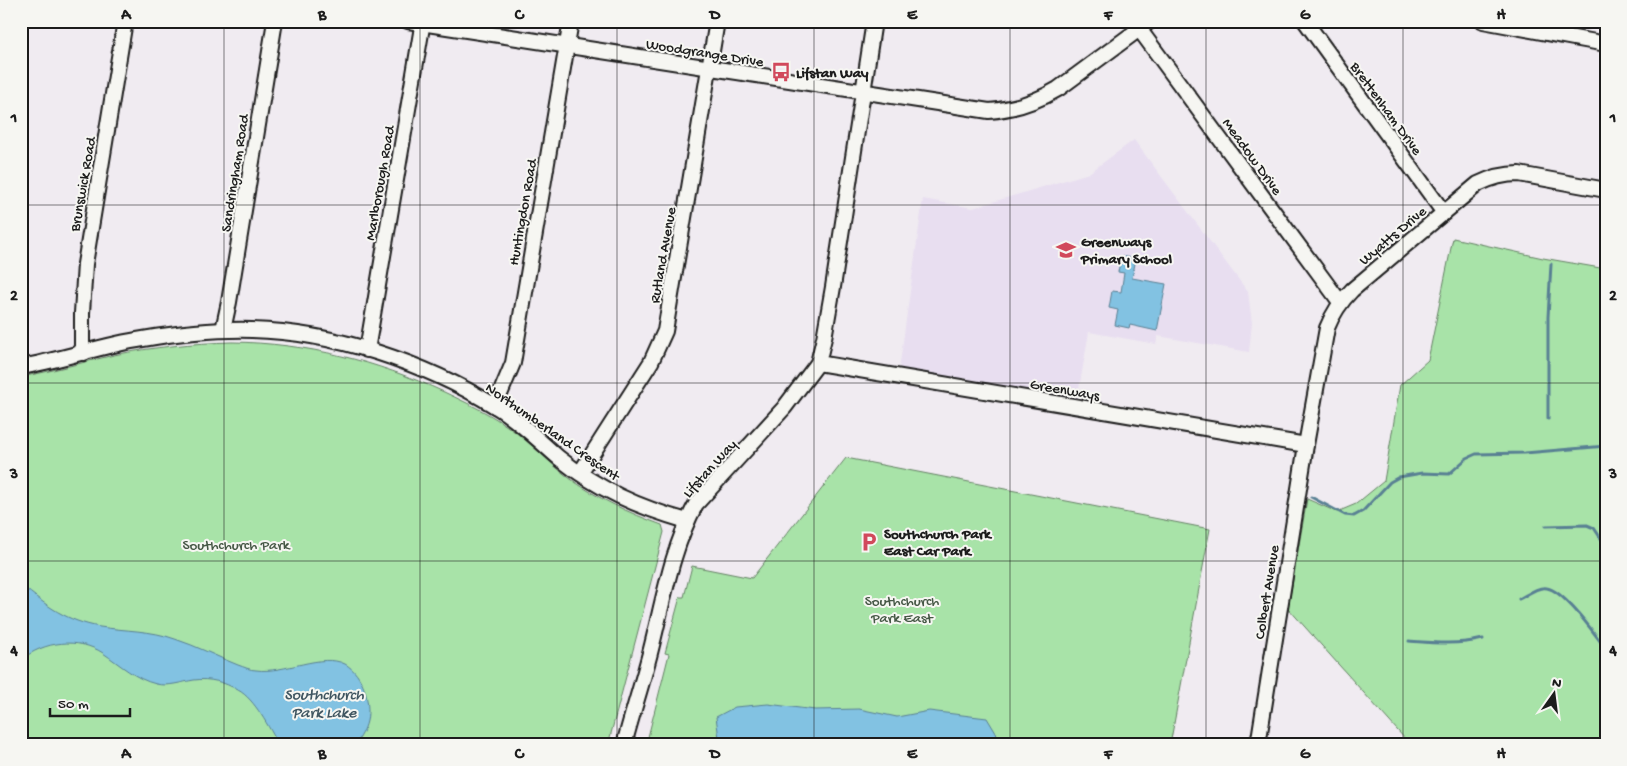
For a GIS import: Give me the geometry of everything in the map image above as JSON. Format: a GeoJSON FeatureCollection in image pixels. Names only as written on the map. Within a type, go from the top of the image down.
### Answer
{"type":"FeatureCollection","features":[{"type":"Feature","properties":{"kind":"street","name":"Brunswick Road"},"geometry":{"type":"LineString","coordinates":[[84,353],[82,344],[82,313],[85,264],[125,21]]}},
{"type":"Feature","properties":{"kind":"street","name":"Sandringham Road"},"geometry":{"type":"LineString","coordinates":[[223,330],[230,302],[274,21]]}},
{"type":"Feature","properties":{"kind":"street","name":"Woodgrange Drive"},"geometry":{"type":"LineString","coordinates":[[408,21],[988,111],[1017,107],[1033,102],[1058,89],[1141,24]]}},
{"type":"Feature","properties":{"kind":"street","name":"Huntingdon Road"},"geometry":{"type":"LineString","coordinates":[[496,406],[513,363],[571,21]]}},
{"type":"Feature","properties":{"kind":"street","name":"Rutland Avenue"},"geometry":{"type":"LineString","coordinates":[[580,474],[651,362],[664,332],[717,21]]}},
{"type":"Feature","properties":{"kind":"street","name":"Lifstan Way"},"geometry":{"type":"LineString","coordinates":[[624,745],[650,654],[666,587],[687,521],[696,504],[784,408],[818,363],[824,338],[874,21]]}},
{"type":"Feature","properties":{"kind":"street","name":"Brettenham Drive"},"geometry":{"type":"LineString","coordinates":[[1305,21],[1444,213]]}},
{"type":"Feature","properties":{"kind":"street"},"geometry":{"type":"LineString","coordinates":[[1483,21],[1541,27],[1606,44]]}},
{"type":"Feature","properties":{"kind":"street","name":"Marlborough Road"},"geometry":{"type":"LineString","coordinates":[[367,350],[422,22]]}},
{"type":"Feature","properties":{"kind":"street","name":"Meadow Drive"},"geometry":{"type":"LineString","coordinates":[[1141,24],[1340,302]]}},
{"type":"Feature","properties":{"kind":"street","name":"Wyatts Drive"},"geometry":{"type":"LineString","coordinates":[[1306,445],[1327,328],[1333,312],[1352,290],[1478,184],[1491,178],[1505,174],[1519,174],[1606,190]]}},
{"type":"Feature","properties":{"kind":"street","name":"Northumberland Crescent"},"geometry":{"type":"LineString","coordinates":[[21,367],[142,339],[223,330],[278,332],[320,338],[367,350],[416,367],[451,382],[496,406],[533,434],[558,457],[598,485],[630,502],[687,521]]}},
{"type":"Feature","properties":{"kind":"street","name":"Greenways"},"geometry":{"type":"LineString","coordinates":[[818,363],[1306,445]]}},
{"type":"Feature","properties":{"kind":"street","name":"Colbert Avenue"},"geometry":{"type":"LineString","coordinates":[[1258,745],[1306,445]]}},
{"type":"Feature","properties":{"kind":"shaded area","name":"Greenways Primary School"},"geometry":{"type":"Polygon","coordinates":[[[1134,140],[1248,292],[1252,323],[1249,352],[1158,336],[1156,344],[1089,332],[1077,400],[899,370],[923,199],[973,208],[1089,173],[1134,140]]]}},
{"type":"Feature","properties":{"kind":"green space"},"geometry":{"type":"Polygon","coordinates":[[[1453,238],[1543,258],[1606,269],[1606,745],[1407,745],[1406,740],[1288,608],[1307,499],[1337,512],[1356,504],[1384,481],[1400,385],[1428,360],[1453,238]]]}},
{"type":"Feature","properties":{"kind":"green space","name":"Southchurch Park"},"geometry":{"type":"Polygon","coordinates":[[[232,342],[287,346],[341,356],[393,371],[444,392],[499,421],[523,438],[568,477],[590,492],[625,510],[662,525],[664,532],[608,745],[21,745],[21,377],[143,350],[188,344],[232,342]]]}},
{"type":"Feature","properties":{"kind":"green space","name":"Southchurch Park East"},"geometry":{"type":"Polygon","coordinates":[[[846,458],[1210,529],[1170,745],[646,745],[669,654],[665,653],[680,597],[684,597],[692,566],[752,578],[846,458]]]}},
{"type":"Feature","properties":{"kind":"water"},"geometry":{"type":"Polygon","coordinates":[[[1121,256],[1136,259],[1132,278],[1166,284],[1157,331],[1130,325],[1129,328],[1115,325],[1118,310],[1109,308],[1112,291],[1121,292],[1124,273],[1118,272],[1121,256]]]}},
{"type":"Feature","properties":{"kind":"water","name":"Southchurch Park Lake"},"geometry":{"type":"Polygon","coordinates":[[[21,585],[48,606],[77,621],[100,627],[166,636],[252,670],[278,669],[325,660],[345,664],[357,674],[367,697],[368,714],[365,728],[355,745],[279,745],[261,714],[250,700],[238,690],[222,683],[211,680],[194,680],[170,685],[148,682],[103,653],[93,648],[72,643],[50,645],[21,660],[21,585]]]}},
{"type":"Feature","properties":{"kind":"water"},"geometry":{"type":"Polygon","coordinates":[[[768,704],[815,710],[859,709],[897,717],[929,711],[987,718],[996,733],[1000,745],[720,745],[716,717],[735,707],[768,704]]]}},
{"type":"Feature","properties":{"kind":"waterway"},"geometry":{"type":"LineString","coordinates":[[1548,419],[1548,317],[1551,264]]}},
{"type":"Feature","properties":{"kind":"waterway"},"geometry":{"type":"LineString","coordinates":[[1311,497],[1345,515],[1354,516],[1363,511],[1390,482],[1399,477],[1422,473],[1449,474],[1467,458],[1476,454],[1525,453],[1606,446]]}},
{"type":"Feature","properties":{"kind":"waterway"},"geometry":{"type":"LineString","coordinates":[[1546,526],[1587,525],[1594,528],[1606,546]]}},
{"type":"Feature","properties":{"kind":"waterway"},"geometry":{"type":"LineString","coordinates":[[1519,599],[1540,588],[1554,591],[1570,604],[1604,646]]}},
{"type":"Feature","properties":{"kind":"waterway"},"geometry":{"type":"LineString","coordinates":[[1409,641],[1455,643],[1483,639]]}},
{"type":"Feature","properties":{"kind":"place","name":"Lifstan Way"},"geometry":{"type":"Point","coordinates":[781,72]}},
{"type":"Feature","properties":{"kind":"place","name":"Greenways Primary School"},"geometry":{"type":"Point","coordinates":[1066,250]}},
{"type":"Feature","properties":{"kind":"place","name":"Southchurch Park East Car Park"},"geometry":{"type":"Point","coordinates":[869,542]}}]}
